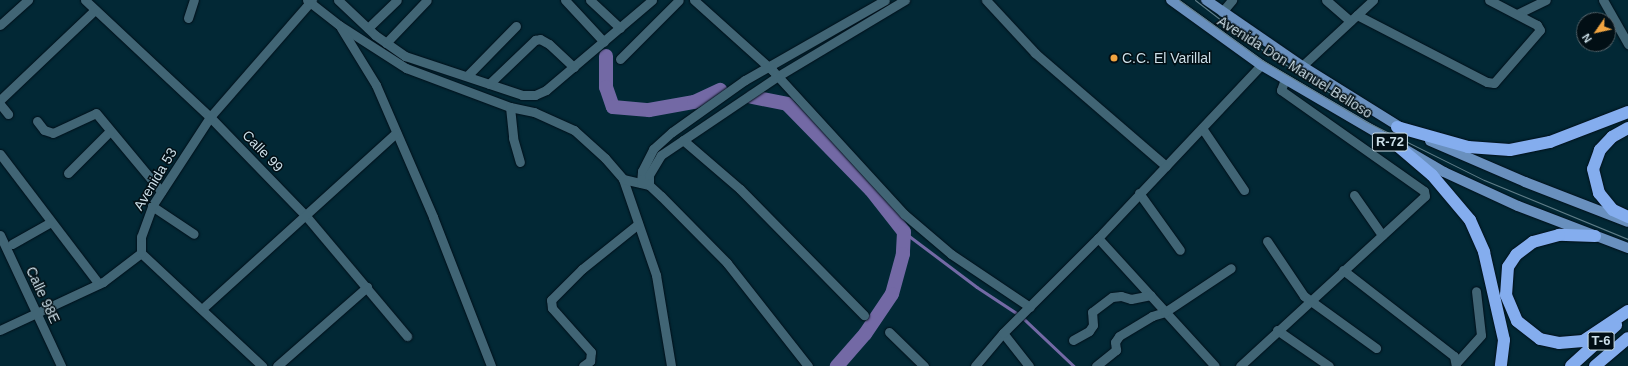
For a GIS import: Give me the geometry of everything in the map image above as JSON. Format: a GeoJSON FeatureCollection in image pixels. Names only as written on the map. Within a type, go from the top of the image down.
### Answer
{"type":"FeatureCollection","features":[{"type":"Feature","properties":{"kind":"highway"},"geometry":{"type":"LineString","coordinates":[[1397,127],[1468,147],[1510,150],[1550,142],[1628,112]]}},
{"type":"Feature","properties":{"kind":"highway"},"geometry":{"type":"LineString","coordinates":[[1628,128],[1612,138],[1600,150],[1593,169],[1599,193],[1613,210],[1628,217]]}},
{"type":"Feature","properties":{"kind":"highway"},"geometry":{"type":"LineString","coordinates":[[1399,147],[1432,175],[1470,220],[1484,252],[1504,340],[1501,366]]}},
{"type":"Feature","properties":{"kind":"highway"},"geometry":{"type":"LineString","coordinates":[[1595,236],[1559,235],[1533,242],[1516,255],[1508,268],[1506,295],[1517,321],[1540,339],[1559,343],[1583,341],[1628,312]]}},
{"type":"Feature","properties":{"kind":"highway","name":"T-6"},"geometry":{"type":"LineString","coordinates":[[1571,366],[1628,312]]}},
{"type":"Feature","properties":{"kind":"highway","name":"T-6"},"geometry":{"type":"LineString","coordinates":[[1595,366],[1628,338]]}},
{"type":"Feature","properties":{"kind":"main road","name":"Avenida Don Manuel Belloso"},"geometry":{"type":"LineString","coordinates":[[1171,0],[1261,65],[1444,172],[1518,206],[1628,248]]}},
{"type":"Feature","properties":{"kind":"main road","name":"Avenida Don Manuel Belloso"},"geometry":{"type":"LineString","coordinates":[[1206,0],[1302,66],[1397,127],[1525,182],[1628,222]]}},
{"type":"Feature","properties":{"kind":"street"},"geometry":{"type":"LineString","coordinates":[[0,25],[28,0]]}},
{"type":"Feature","properties":{"kind":"street","name":"Calle 99"},"geometry":{"type":"LineString","coordinates":[[85,0],[210,117],[306,216],[407,336]]}},
{"type":"Feature","properties":{"kind":"street"},"geometry":{"type":"LineString","coordinates":[[188,18],[194,0]]}},
{"type":"Feature","properties":{"kind":"street"},"geometry":{"type":"LineString","coordinates":[[338,0],[368,28],[405,56],[522,95],[535,95],[546,90],[652,0]]}},
{"type":"Feature","properties":{"kind":"street"},"geometry":{"type":"LineString","coordinates":[[368,28],[397,0]]}},
{"type":"Feature","properties":{"kind":"street"},"geometry":{"type":"LineString","coordinates":[[386,43],[428,0]]}},
{"type":"Feature","properties":{"kind":"street"},"geometry":{"type":"LineString","coordinates":[[565,0],[604,42]]}},
{"type":"Feature","properties":{"kind":"street"},"geometry":{"type":"LineString","coordinates":[[590,0],[620,28]]}},
{"type":"Feature","properties":{"kind":"street"},"geometry":{"type":"LineString","coordinates":[[620,59],[679,0]]}},
{"type":"Feature","properties":{"kind":"street"},"geometry":{"type":"LineString","coordinates":[[694,0],[778,76],[904,214],[951,254],[1030,307]]}},
{"type":"Feature","properties":{"kind":"street"},"geometry":{"type":"LineString","coordinates":[[645,184],[642,171],[653,149],[702,110],[768,67],[885,0]]}},
{"type":"Feature","properties":{"kind":"street"},"geometry":{"type":"LineString","coordinates":[[645,184],[661,155],[778,76],[905,0]]}},
{"type":"Feature","properties":{"kind":"street"},"geometry":{"type":"LineString","coordinates":[[986,0],[1035,53],[1166,166]]}},
{"type":"Feature","properties":{"kind":"street"},"geometry":{"type":"LineString","coordinates":[[1222,12],[1232,0]]}},
{"type":"Feature","properties":{"kind":"street"},"geometry":{"type":"LineString","coordinates":[[1326,0],[1354,18],[1487,82],[1494,83],[1540,30],[1538,25],[1489,0]]}},
{"type":"Feature","properties":{"kind":"street"},"geometry":{"type":"LineString","coordinates":[[1302,66],[1373,0]]}},
{"type":"Feature","properties":{"kind":"street"},"geometry":{"type":"LineString","coordinates":[[1517,14],[1546,0]]}},
{"type":"Feature","properties":{"kind":"street"},"geometry":{"type":"LineString","coordinates":[[1603,0],[1628,44]]}},
{"type":"Feature","properties":{"kind":"street"},"geometry":{"type":"LineString","coordinates":[[309,1],[339,25],[406,68],[510,106],[534,112],[574,130],[624,178],[645,184],[727,263],[808,366]]}},
{"type":"Feature","properties":{"kind":"street","name":"Avenida 53"},"geometry":{"type":"LineString","coordinates":[[142,253],[141,237],[152,206],[210,117],[309,1]]}},
{"type":"Feature","properties":{"kind":"street"},"geometry":{"type":"LineString","coordinates":[[0,100],[95,10]]}},
{"type":"Feature","properties":{"kind":"street"},"geometry":{"type":"LineString","coordinates":[[339,25],[376,85],[433,217],[490,366]]}},
{"type":"Feature","properties":{"kind":"street"},"geometry":{"type":"LineString","coordinates":[[467,76],[516,26]]}},
{"type":"Feature","properties":{"kind":"street"},"geometry":{"type":"LineString","coordinates":[[489,84],[530,42],[540,39],[549,44],[574,67]]}},
{"type":"Feature","properties":{"kind":"street"},"geometry":{"type":"LineString","coordinates":[[975,366],[1004,333],[1098,238],[1261,65]]}},
{"type":"Feature","properties":{"kind":"street"},"geometry":{"type":"LineString","coordinates":[[1240,366],[1277,330],[1425,196],[1424,191],[1281,90],[1285,80]]}},
{"type":"Feature","properties":{"kind":"street"},"geometry":{"type":"LineString","coordinates":[[0,104],[8,114]]}},
{"type":"Feature","properties":{"kind":"street"},"geometry":{"type":"LineString","coordinates":[[510,106],[513,138],[520,162]]}},
{"type":"Feature","properties":{"kind":"street"},"geometry":{"type":"LineString","coordinates":[[37,121],[44,130],[53,133],[94,112],[161,191]]}},
{"type":"Feature","properties":{"kind":"street"},"geometry":{"type":"LineString","coordinates":[[1202,128],[1244,190]]}},
{"type":"Feature","properties":{"kind":"street"},"geometry":{"type":"LineString","coordinates":[[68,173],[110,131]]}},
{"type":"Feature","properties":{"kind":"street"},"geometry":{"type":"LineString","coordinates":[[203,308],[396,133]]}},
{"type":"Feature","properties":{"kind":"street"},"geometry":{"type":"LineString","coordinates":[[683,140],[740,189],[864,315]]}},
{"type":"Feature","properties":{"kind":"street"},"geometry":{"type":"LineString","coordinates":[[0,154],[99,284]]}},
{"type":"Feature","properties":{"kind":"street"},"geometry":{"type":"LineString","coordinates":[[624,178],[656,275],[671,366]]}},
{"type":"Feature","properties":{"kind":"street"},"geometry":{"type":"LineString","coordinates":[[1139,193],[1180,250]]}},
{"type":"Feature","properties":{"kind":"street"},"geometry":{"type":"LineString","coordinates":[[1354,195],[1382,235]]}},
{"type":"Feature","properties":{"kind":"street"},"geometry":{"type":"LineString","coordinates":[[152,206],[194,234]]}},
{"type":"Feature","properties":{"kind":"street"},"geometry":{"type":"LineString","coordinates":[[4,240],[51,222]]}},
{"type":"Feature","properties":{"kind":"street"},"geometry":{"type":"LineString","coordinates":[[583,366],[590,361],[591,352],[552,308],[551,300],[582,269],[638,224]]}},
{"type":"Feature","properties":{"kind":"street"},"geometry":{"type":"LineString","coordinates":[[1098,238],[1214,366]]}},
{"type":"Feature","properties":{"kind":"street","name":"Calle 98E"},"geometry":{"type":"LineString","coordinates":[[4,240],[35,313],[61,366]]}},
{"type":"Feature","properties":{"kind":"street"},"geometry":{"type":"LineString","coordinates":[[1267,241],[1309,301],[1376,348]]}},
{"type":"Feature","properties":{"kind":"street"},"geometry":{"type":"LineString","coordinates":[[0,330],[99,284],[142,253],[203,308],[262,366]]}},
{"type":"Feature","properties":{"kind":"street"},"geometry":{"type":"LineString","coordinates":[[1096,366],[1116,350],[1115,342],[1119,336],[1152,316],[1165,312],[1231,268]]}},
{"type":"Feature","properties":{"kind":"street"},"geometry":{"type":"LineString","coordinates":[[1343,270],[1454,356],[1456,364]]}},
{"type":"Feature","properties":{"kind":"street"},"geometry":{"type":"LineString","coordinates":[[277,366],[366,287]]}},
{"type":"Feature","properties":{"kind":"street"},"geometry":{"type":"LineString","coordinates":[[1456,364],[1481,335],[1476,291]]}},
{"type":"Feature","properties":{"kind":"street"},"geometry":{"type":"LineString","coordinates":[[1074,340],[1089,331],[1093,325],[1092,312],[1112,297],[1121,296],[1131,299],[1151,295]]}},
{"type":"Feature","properties":{"kind":"street"},"geometry":{"type":"LineString","coordinates":[[1277,330],[1329,366]]}},
{"type":"Feature","properties":{"kind":"street"},"geometry":{"type":"LineString","coordinates":[[889,332],[924,366]]}},
{"type":"Feature","properties":{"kind":"street"},"geometry":{"type":"LineString","coordinates":[[1004,333],[1029,366]]}},
{"type":"Feature","properties":{"kind":"waterway"},"geometry":{"type":"LineString","coordinates":[[606,56],[606,87],[613,107],[649,110],[694,102],[720,90]]}},
{"type":"Feature","properties":{"kind":"waterway"},"geometry":{"type":"LineString","coordinates":[[752,97],[787,104],[871,190],[904,232],[903,254],[892,294],[865,334],[837,366]]}},
{"type":"Feature","properties":{"kind":"waterway"},"geometry":{"type":"LineString","coordinates":[[904,232],[977,287],[1018,314]]}},
{"type":"Feature","properties":{"kind":"waterway"},"geometry":{"type":"LineString","coordinates":[[1022,317],[1074,366]]}},
{"type":"Feature","properties":{"kind":"tram line"},"geometry":{"type":"LineString","coordinates":[[1179,0],[1262,60],[1365,121],[1484,180],[1628,239]]}},
{"type":"Feature","properties":{"kind":"tram line"},"geometry":{"type":"LineString","coordinates":[[1195,0],[1247,40],[1352,107]]}},
{"type":"Feature","properties":{"kind":"place","name":"C.C. El Varillal"},"geometry":{"type":"Point","coordinates":[1114,58]}}]}
